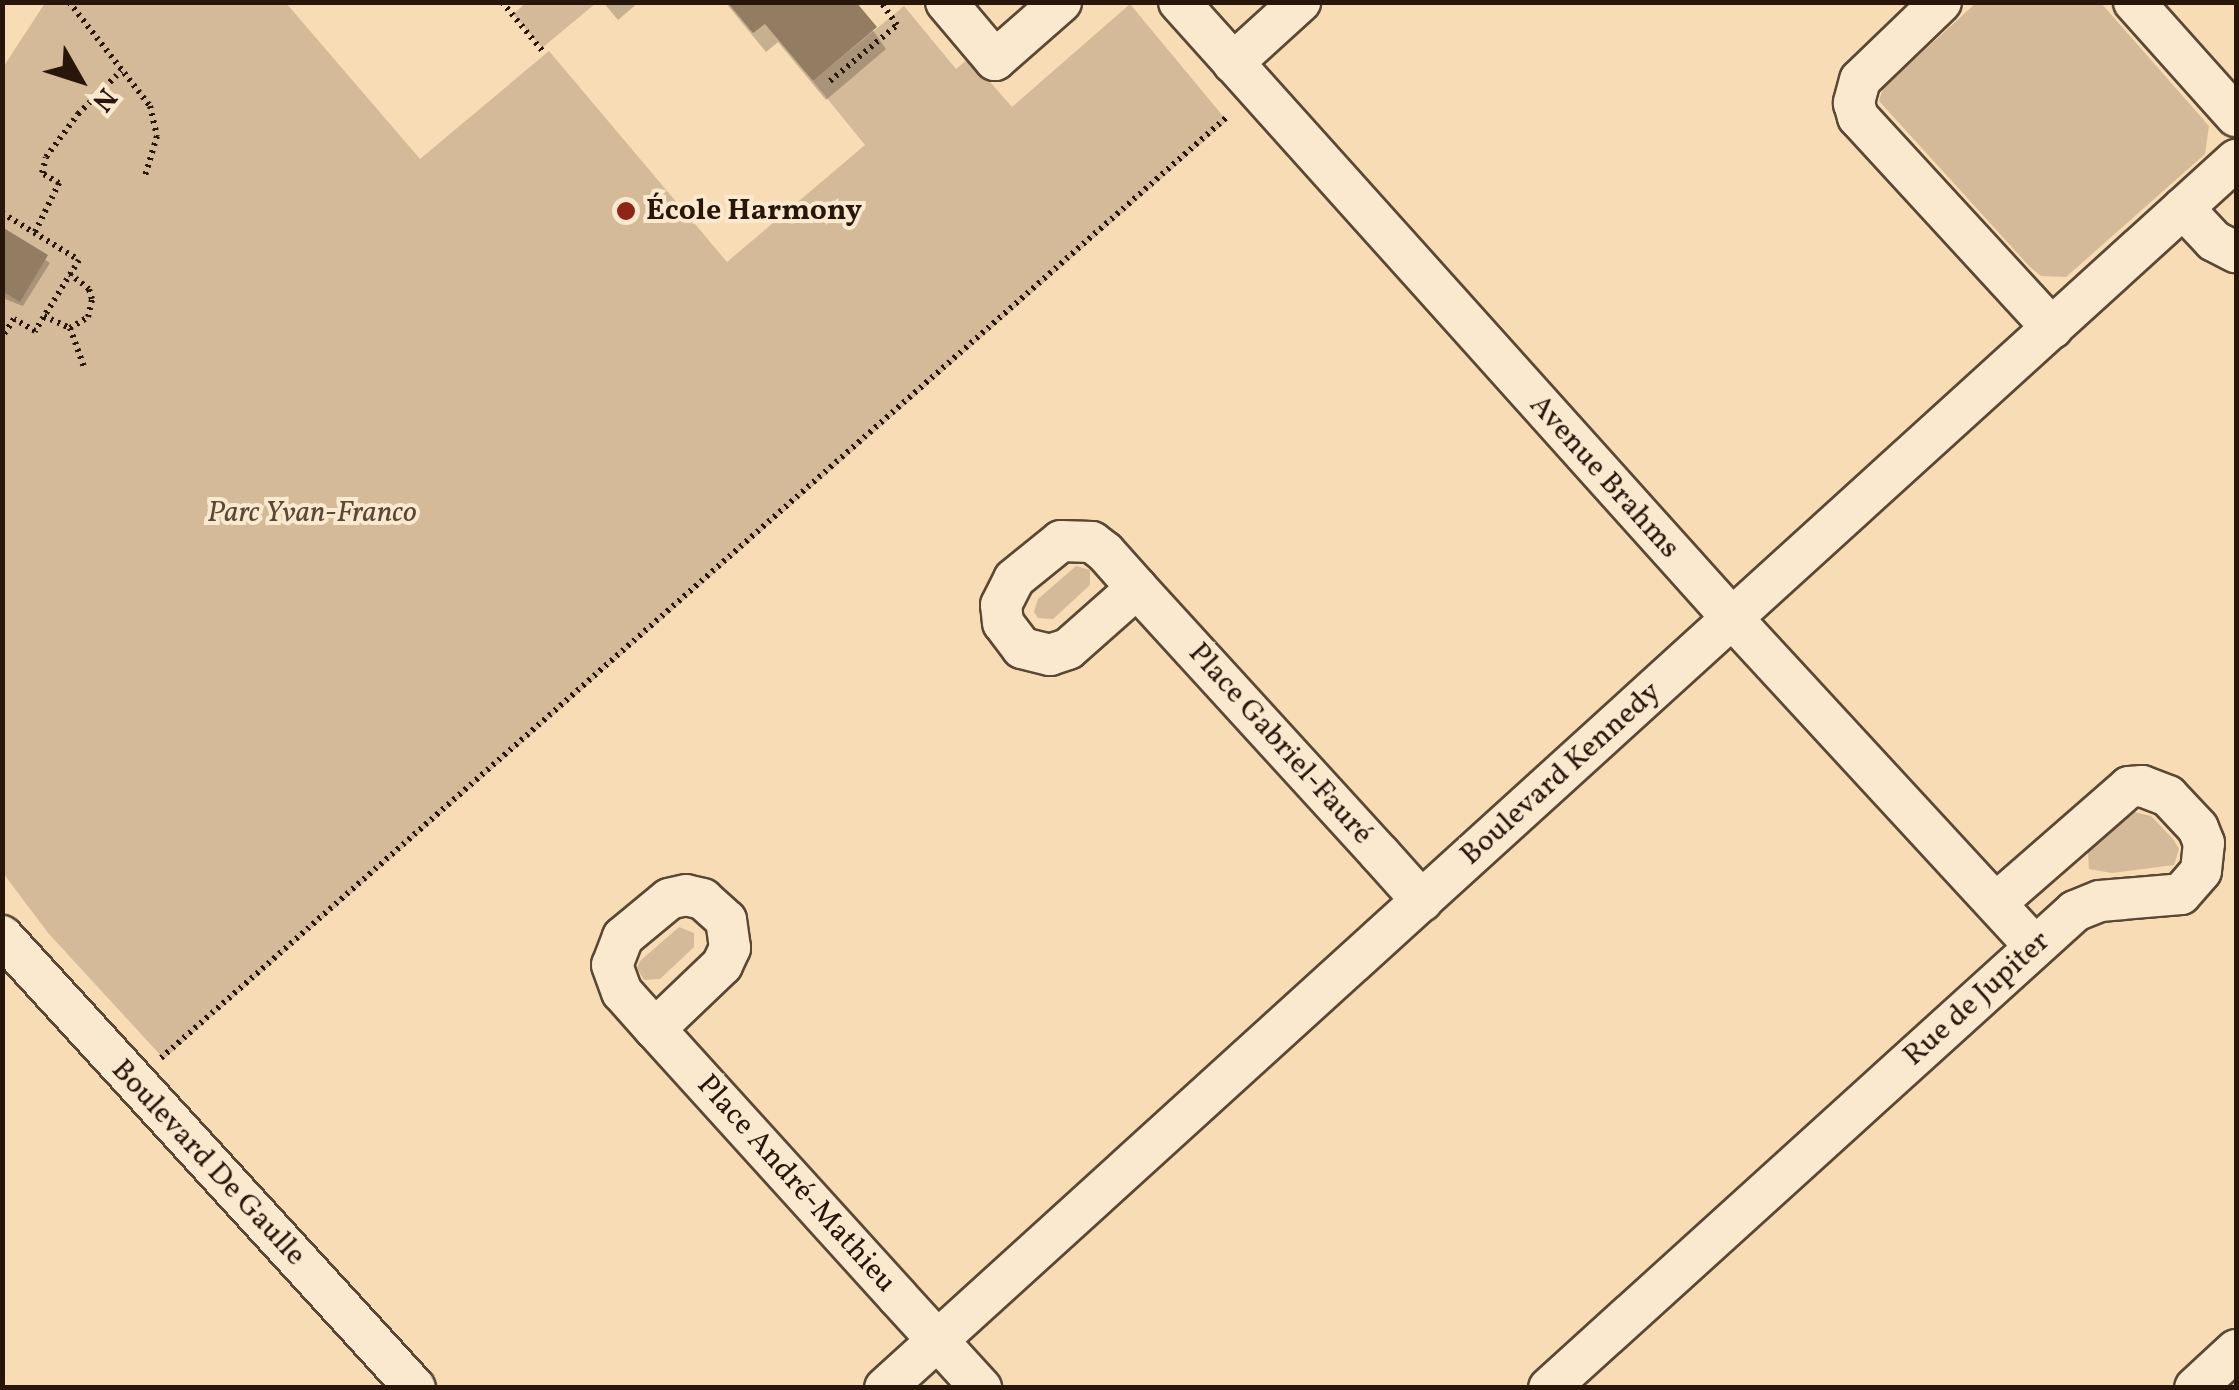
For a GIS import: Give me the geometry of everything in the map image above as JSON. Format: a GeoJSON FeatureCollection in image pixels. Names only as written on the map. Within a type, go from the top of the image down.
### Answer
{"type":"FeatureCollection","features":[{"type":"Feature","properties":{"kind":"street"},"geometry":{"type":"LineString","coordinates":[[946,2],[995,60],[1061,2]]}},
{"type":"Feature","properties":{"kind":"street"},"geometry":{"type":"LineString","coordinates":[[1233,63],[1300,2]]}},
{"type":"Feature","properties":{"kind":"street"},"geometry":{"type":"LineString","coordinates":[[1941,2],[1860,80],[1854,103],[1858,117],[2052,328]]}},
{"type":"Feature","properties":{"kind":"street"},"geometry":{"type":"LineString","coordinates":[[2134,2],[2236,116]]}},
{"type":"Feature","properties":{"kind":"street","name":"Avenue Brahms"},"geometry":{"type":"LineString","coordinates":[[1192,7],[1233,63],[1731,618],[2035,946]]}},
{"type":"Feature","properties":{"kind":"street","name":"Boulevard Kennedy"},"geometry":{"type":"LineString","coordinates":[[886,1388],[2236,160]]}},
{"type":"Feature","properties":{"kind":"street"},"geometry":{"type":"LineString","coordinates":[[2183,208],[2214,240],[2236,252]]}},
{"type":"Feature","properties":{"kind":"street","name":"Place Gabriel-Fauré"},"geometry":{"type":"LineString","coordinates":[[1137,588],[1422,901]]}},
{"type":"Feature","properties":{"kind":"street","name":"Rue de Jupiter"},"geometry":{"type":"LineString","coordinates":[[1548,1388],[2035,946],[2089,904],[2164,898],[2190,886],[2206,858],[2198,828],[2185,812],[2156,790],[2130,787],[1996,903]]}},
{"type":"Feature","properties":{"kind":"street","name":"Boulevard De Gaulle"},"geometry":{"type":"LineString","coordinates":[[2,936],[414,1388]]}},
{"type":"Feature","properties":{"kind":"street","name":"Place André-Mathieu"},"geometry":{"type":"LineString","coordinates":[[655,1029],[981,1388]]}},
{"type":"Feature","properties":{"kind":"street"},"geometry":{"type":"LineString","coordinates":[[2195,1388],[2236,1350]]}},
{"type":"Feature","properties":{"kind":"path"},"geometry":{"type":"LineString","coordinates":[[69,2],[150,106],[155,154],[145,176]]}},
{"type":"Feature","properties":{"kind":"path"},"geometry":{"type":"LineString","coordinates":[[502,2],[545,54]]}},
{"type":"Feature","properties":{"kind":"path"},"geometry":{"type":"LineString","coordinates":[[830,81],[897,25],[881,2]]}},
{"type":"Feature","properties":{"kind":"path"},"geometry":{"type":"LineString","coordinates":[[35,232],[59,183],[42,173],[46,157],[78,114],[121,71]]}},
{"type":"Feature","properties":{"kind":"path"},"geometry":{"type":"LineString","coordinates":[[132,1080],[1228,116]]}},
{"type":"Feature","properties":{"kind":"path"},"geometry":{"type":"LineString","coordinates":[[2,212],[79,260],[35,332],[14,319],[2,337]]}},
{"type":"Feature","properties":{"kind":"path"},"geometry":{"type":"LineString","coordinates":[[70,274],[89,289],[92,299],[88,317],[70,328]]}},
{"type":"Feature","properties":{"kind":"path"},"geometry":{"type":"LineString","coordinates":[[44,316],[70,328],[84,367]]}},
{"type":"Feature","properties":{"kind":"green space"},"geometry":{"type":"Polygon","coordinates":[[[526,2],[596,3],[542,48],[513,14],[526,2]]]}},
{"type":"Feature","properties":{"kind":"green space"},"geometry":{"type":"Polygon","coordinates":[[[1977,2],[2101,3],[2209,126],[2205,154],[2066,277],[2041,276],[2030,267],[1879,101],[1883,88],[1977,2]]]}},
{"type":"Feature","properties":{"kind":"green space","name":"Parc Yvan-Franco"},"geometry":{"type":"Polygon","coordinates":[[[45,3],[286,3],[420,159],[549,51],[727,262],[865,145],[813,81],[904,6],[956,69],[969,58],[1012,107],[1130,4],[1227,121],[164,1059],[49,934],[3,873],[2,69],[45,3]]]}},
{"type":"Feature","properties":{"kind":"green space"},"geometry":{"type":"Polygon","coordinates":[[[1076,566],[1090,570],[1090,585],[1053,619],[1038,618],[1034,612],[1038,599],[1076,566]]]}},
{"type":"Feature","properties":{"kind":"green space"},"geometry":{"type":"Polygon","coordinates":[[[2134,812],[2151,816],[2173,839],[2179,849],[2174,865],[2112,873],[2089,869],[2088,852],[2134,812]]]}},
{"type":"Feature","properties":{"kind":"green space"},"geometry":{"type":"Polygon","coordinates":[[[679,927],[694,933],[694,947],[660,979],[644,980],[637,968],[640,961],[679,927]]]}},
{"type":"Feature","properties":{"kind":"building"},"geometry":{"type":"Polygon","coordinates":[[[727,2],[856,2],[877,27],[813,81],[765,24],[753,33],[727,2]]]}},
{"type":"Feature","properties":{"kind":"building"},"geometry":{"type":"Polygon","coordinates":[[[2,227],[48,255],[20,302],[2,291],[2,227]]]}},
{"type":"Feature","properties":{"kind":"place","name":"École Harmony"},"geometry":{"type":"Point","coordinates":[626,211]}}]}
